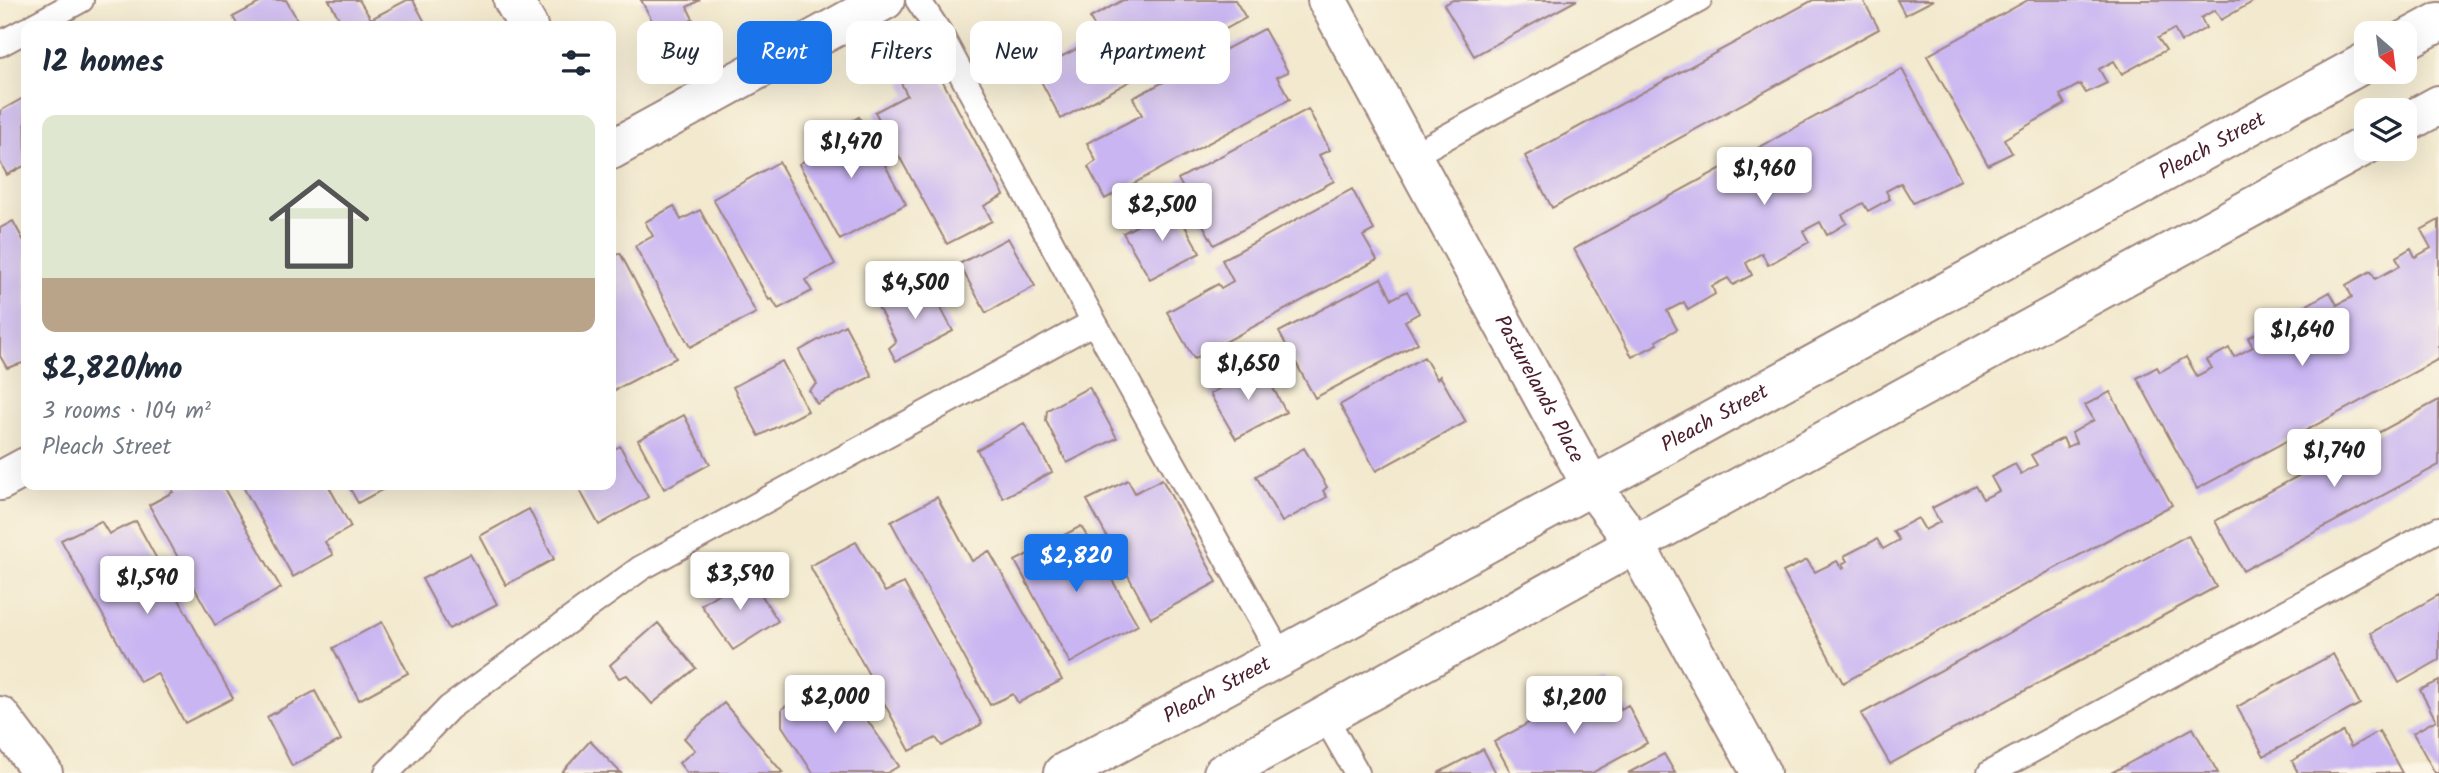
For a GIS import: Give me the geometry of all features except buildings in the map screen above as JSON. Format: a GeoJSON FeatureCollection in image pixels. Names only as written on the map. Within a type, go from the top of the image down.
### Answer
{"type":"FeatureCollection","features":[{"type":"Feature","properties":{"kind":"street"},"geometry":{"type":"LineString","coordinates":[[513,0],[525,21]]}},
{"type":"Feature","properties":{"kind":"street"},"geometry":{"type":"LineString","coordinates":[[616,147],[885,0]]}},
{"type":"Feature","properties":{"kind":"street","name":"Pasturelands Place"},"geometry":{"type":"LineString","coordinates":[[1327,0],[1591,485],[1635,544],[1761,773]]}},
{"type":"Feature","properties":{"kind":"street"},"geometry":{"type":"LineString","coordinates":[[2417,34],[2439,22]]}},
{"type":"Feature","properties":{"kind":"street","name":"Pleach Street"},"geometry":{"type":"LineString","coordinates":[[1063,773],[2354,69]]}},
{"type":"Feature","properties":{"kind":"street"},"geometry":{"type":"LineString","coordinates":[[2417,117],[2439,106]]}},
{"type":"Feature","properties":{"kind":"street"},"geometry":{"type":"LineString","coordinates":[[1223,773],[1635,544],[2354,152]]}},
{"type":"Feature","properties":{"kind":"street"},"geometry":{"type":"LineString","coordinates":[[0,481],[21,470]]}},
{"type":"Feature","properties":{"kind":"street"},"geometry":{"type":"LineString","coordinates":[[0,716],[43,773]]}},
{"type":"Feature","properties":{"kind":"lane"},"geometry":{"type":"LineString","coordinates":[[42,21],[81,0]]}},
{"type":"Feature","properties":{"kind":"lane"},"geometry":{"type":"LineString","coordinates":[[918,0],[939,32],[1094,322],[1281,656]]}},
{"type":"Feature","properties":{"kind":"lane"},"geometry":{"type":"LineString","coordinates":[[1411,156],[1699,0]]}},
{"type":"Feature","properties":{"kind":"lane"},"geometry":{"type":"LineString","coordinates":[[0,44],[21,33]]}},
{"type":"Feature","properties":{"kind":"lane"},"geometry":{"type":"LineString","coordinates":[[387,773],[449,709],[641,568],[1094,322]]}},
{"type":"Feature","properties":{"kind":"lane"},"geometry":{"type":"LineString","coordinates":[[1990,773],[2439,529]]}},
{"type":"Feature","properties":{"kind":"lane"},"geometry":{"type":"LineString","coordinates":[[1325,717],[1357,773]]}}]}
